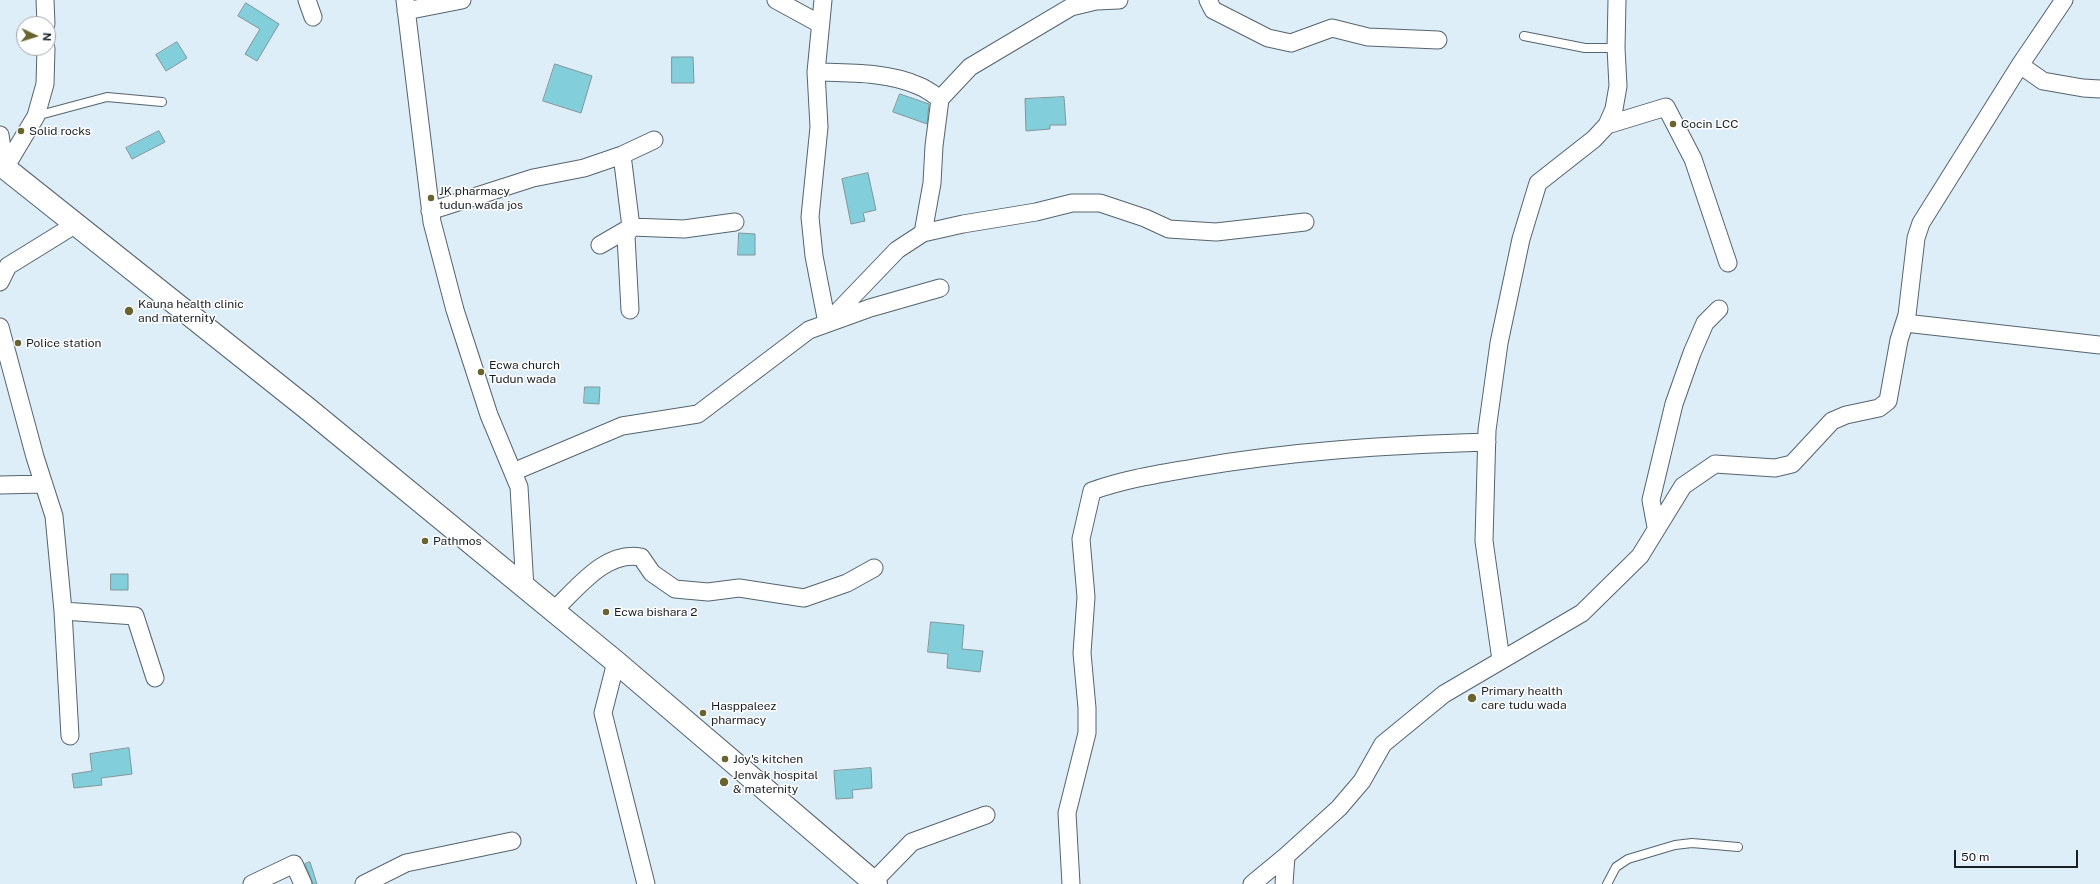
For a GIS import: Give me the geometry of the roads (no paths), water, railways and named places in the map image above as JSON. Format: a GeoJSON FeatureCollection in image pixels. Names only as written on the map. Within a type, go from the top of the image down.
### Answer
{"type":"FeatureCollection","features":[{"type":"Feature","properties":{"kind":"main road"},"geometry":{"type":"LineString","coordinates":[[3,166],[308,409],[616,662],[875,883]]}},
{"type":"Feature","properties":{"kind":"street"},"geometry":{"type":"LineString","coordinates":[[45,0],[46,16]]}},
{"type":"Feature","properties":{"kind":"street"},"geometry":{"type":"LineString","coordinates":[[307,0],[313,17]]}},
{"type":"Feature","properties":{"kind":"street"},"geometry":{"type":"LineString","coordinates":[[462,0],[405,5],[430,211],[454,310],[489,415],[519,487],[525,588]]}},
{"type":"Feature","properties":{"kind":"street"},"geometry":{"type":"LineString","coordinates":[[776,0],[820,24]]}},
{"type":"Feature","properties":{"kind":"street"},"geometry":{"type":"LineString","coordinates":[[823,0],[816,72],[819,127],[810,217],[814,256],[827,323]]}},
{"type":"Feature","properties":{"kind":"street"},"geometry":{"type":"LineString","coordinates":[[923,233],[932,183],[934,146],[940,99],[970,68],[1071,7],[1096,1],[1119,0]]}},
{"type":"Feature","properties":{"kind":"street"},"geometry":{"type":"LineString","coordinates":[[1208,0],[1213,10],[1268,38],[1291,43],[1332,28],[1368,37],[1438,40]]}},
{"type":"Feature","properties":{"kind":"street"},"geometry":{"type":"LineString","coordinates":[[1501,660],[1484,541],[1487,442],[1500,343],[1521,239],[1538,183],[1594,139],[1607,125],[1614,109],[1618,86],[1616,48],[1617,0]]}},
{"type":"Feature","properties":{"kind":"street"},"geometry":{"type":"LineString","coordinates":[[1252,884],[1286,856],[1339,808],[1362,780],[1383,744],[1444,694],[1582,613],[1640,556],[1656,527],[1683,486],[1715,464],[1775,468],[1792,464],[1832,422],[1846,415],[1879,408],[1888,401],[1899,340],[1907,315],[1916,238],[1921,223],[2020,65],[2064,0]]}},
{"type":"Feature","properties":{"kind":"street"},"geometry":{"type":"LineString","coordinates":[[3,166],[36,116],[45,84],[46,56]]}},
{"type":"Feature","properties":{"kind":"street"},"geometry":{"type":"LineString","coordinates":[[2020,65],[2044,81],[2083,88],[2100,89]]}},
{"type":"Feature","properties":{"kind":"street"},"geometry":{"type":"LineString","coordinates":[[816,72],[852,73],[899,79],[920,86],[940,99]]}},
{"type":"Feature","properties":{"kind":"street"},"geometry":{"type":"LineString","coordinates":[[1607,125],[1666,107],[1693,159],[1728,263]]}},
{"type":"Feature","properties":{"kind":"street"},"geometry":{"type":"LineString","coordinates":[[0,135],[3,166]]}},
{"type":"Feature","properties":{"kind":"street"},"geometry":{"type":"LineString","coordinates":[[430,211],[533,178],[584,168],[622,155],[654,140]]}},
{"type":"Feature","properties":{"kind":"street"},"geometry":{"type":"LineString","coordinates":[[622,155],[631,227],[626,236],[630,310]]}},
{"type":"Feature","properties":{"kind":"street"},"geometry":{"type":"LineString","coordinates":[[827,323],[897,250],[923,233],[1072,203],[1100,203],[1145,218],[1169,229],[1216,232],[1305,222]]}},
{"type":"Feature","properties":{"kind":"street"},"geometry":{"type":"LineString","coordinates":[[600,245],[631,227],[684,229],[735,222]]}},
{"type":"Feature","properties":{"kind":"street"},"geometry":{"type":"LineString","coordinates":[[0,282],[8,266],[76,224]]}},
{"type":"Feature","properties":{"kind":"street"},"geometry":{"type":"LineString","coordinates":[[513,472],[622,426],[698,414],[809,330],[870,308],[940,288]]}},
{"type":"Feature","properties":{"kind":"street"},"geometry":{"type":"LineString","coordinates":[[1656,527],[1650,500],[1674,404],[1692,353],[1706,323],[1719,309]]}},
{"type":"Feature","properties":{"kind":"street"},"geometry":{"type":"LineString","coordinates":[[1905,323],[2100,345]]}},
{"type":"Feature","properties":{"kind":"street"},"geometry":{"type":"LineString","coordinates":[[0,327],[54,516],[63,611],[70,736]]}},
{"type":"Feature","properties":{"kind":"street"},"geometry":{"type":"LineString","coordinates":[[1071,884],[1067,813],[1087,733],[1087,708],[1082,653],[1086,596],[1081,539],[1092,491],[1117,482],[1248,459],[1362,447],[1487,442]]}},
{"type":"Feature","properties":{"kind":"street"},"geometry":{"type":"LineString","coordinates":[[0,485],[44,484]]}},
{"type":"Feature","properties":{"kind":"street"},"geometry":{"type":"LineString","coordinates":[[553,611],[601,566],[631,555],[641,557],[652,573],[675,589],[708,592],[739,588],[804,598],[847,583],[874,568]]}},
{"type":"Feature","properties":{"kind":"street"},"geometry":{"type":"LineString","coordinates":[[63,611],[135,616],[155,678]]}},
{"type":"Feature","properties":{"kind":"street"},"geometry":{"type":"LineString","coordinates":[[616,662],[603,713],[646,884]]}},
{"type":"Feature","properties":{"kind":"street"},"geometry":{"type":"LineString","coordinates":[[875,883],[912,842],[986,815]]}},
{"type":"Feature","properties":{"kind":"street"},"geometry":{"type":"LineString","coordinates":[[364,884],[398,876],[406,863],[512,841]]}},
{"type":"Feature","properties":{"kind":"street"},"geometry":{"type":"LineString","coordinates":[[1284,884],[1286,856]]}},
{"type":"Feature","properties":{"kind":"street"},"geometry":{"type":"LineString","coordinates":[[252,884],[294,864],[303,884]]}},
{"type":"Feature","properties":{"kind":"lane"},"geometry":{"type":"LineString","coordinates":[[1524,36],[1585,48],[1616,48]]}},
{"type":"Feature","properties":{"kind":"lane"},"geometry":{"type":"LineString","coordinates":[[36,116],[107,97],[162,102]]}},
{"type":"Feature","properties":{"kind":"lane"},"geometry":{"type":"LineString","coordinates":[[1607,884],[1616,866],[1628,859],[1675,845],[1692,844],[1738,847]]}},
{"type":"Feature","properties":{"kind":"place","name":"Cocin LCC"},"geometry":{"type":"Point","coordinates":[1673,124]}},
{"type":"Feature","properties":{"kind":"place","name":"Solid rocks"},"geometry":{"type":"Point","coordinates":[21,131]}},
{"type":"Feature","properties":{"kind":"place","name":"JK pharmacy tudun wada jos"},"geometry":{"type":"Point","coordinates":[431,198]}},
{"type":"Feature","properties":{"kind":"place","name":"Kauna health clinic and maternity"},"geometry":{"type":"Point","coordinates":[129,311]}},
{"type":"Feature","properties":{"kind":"place","name":"Police station"},"geometry":{"type":"Point","coordinates":[18,343]}},
{"type":"Feature","properties":{"kind":"place","name":"Ecwa church Tudun wada"},"geometry":{"type":"Point","coordinates":[481,372]}},
{"type":"Feature","properties":{"kind":"place","name":"Pathmos"},"geometry":{"type":"Point","coordinates":[425,541]}},
{"type":"Feature","properties":{"kind":"place","name":"Ecwa bishara 2"},"geometry":{"type":"Point","coordinates":[606,612]}},
{"type":"Feature","properties":{"kind":"place","name":"Primary health care tudu wada"},"geometry":{"type":"Point","coordinates":[1472,698]}},
{"type":"Feature","properties":{"kind":"place","name":"Hasppaleez pharmacy"},"geometry":{"type":"Point","coordinates":[703,713]}},
{"type":"Feature","properties":{"kind":"place","name":"Joy's kitchen"},"geometry":{"type":"Point","coordinates":[725,759]}},
{"type":"Feature","properties":{"kind":"place","name":"Jenvak hospital & maternity"},"geometry":{"type":"Point","coordinates":[724,782]}}]}
